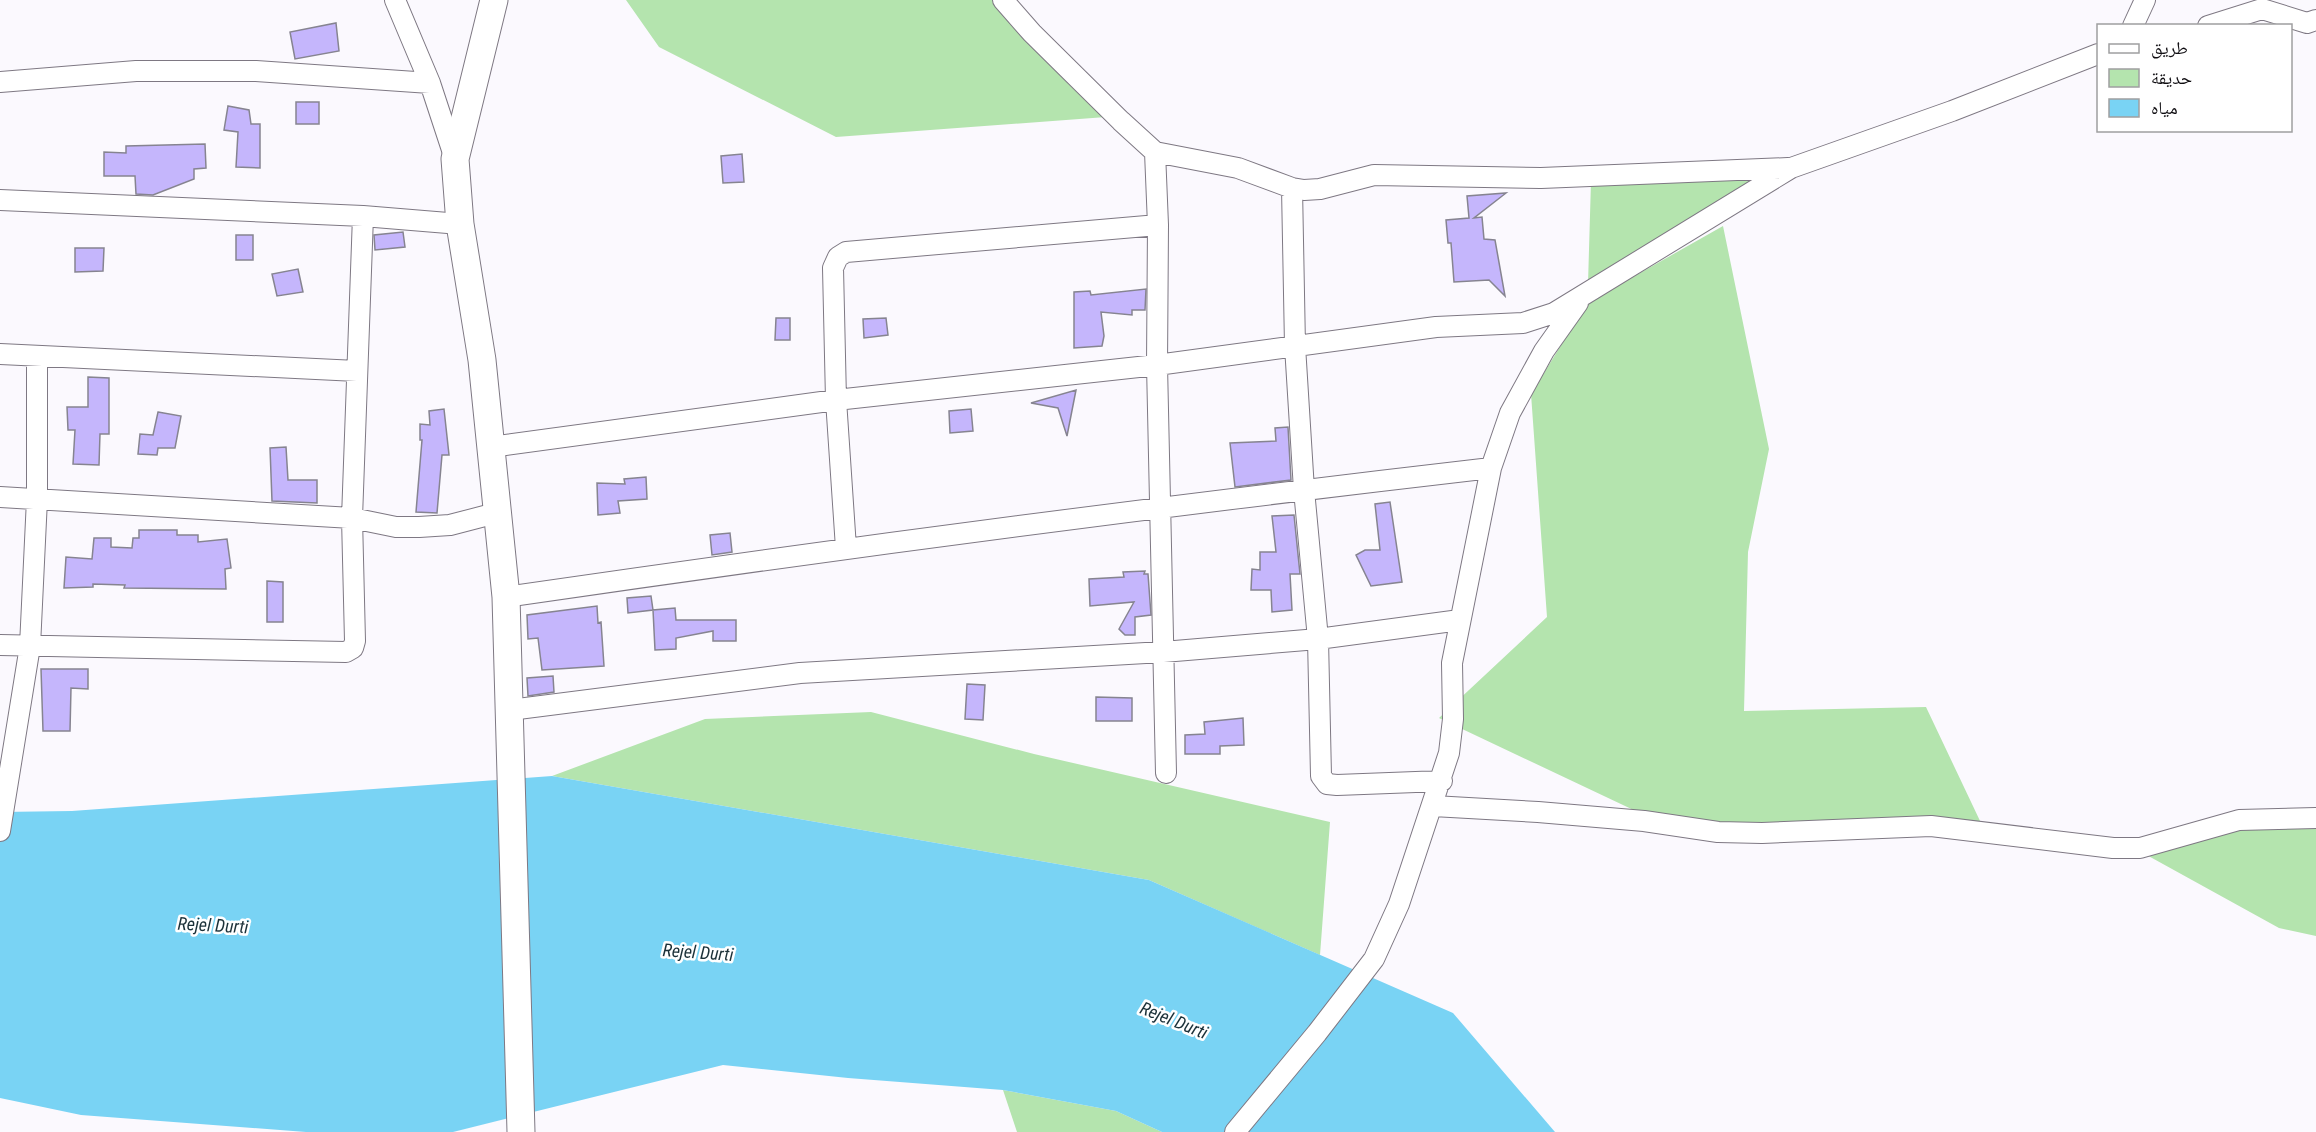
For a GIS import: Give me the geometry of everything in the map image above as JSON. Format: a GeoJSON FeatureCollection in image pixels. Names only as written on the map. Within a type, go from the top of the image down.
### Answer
{"type":"FeatureCollection","features":[{"type":"Feature","properties":{"kind":"street"},"geometry":{"type":"LineString","coordinates":[[395,0],[430,83],[455,159],[460,224],[482,360],[506,597],[521,1132]]}},
{"type":"Feature","properties":{"kind":"street"},"geometry":{"type":"LineString","coordinates":[[455,159],[494,0]]}},
{"type":"Feature","properties":{"kind":"street"},"geometry":{"type":"LineString","coordinates":[[1003,0],[1064,65],[1155,152],[1238,168],[1292,188],[1320,189],[1374,175],[1541,178],[1791,168]]}},
{"type":"Feature","properties":{"kind":"street"},"geometry":{"type":"LineString","coordinates":[[2134,24],[2145,0]]}},
{"type":"Feature","properties":{"kind":"street"},"geometry":{"type":"LineString","coordinates":[[2214,24],[2262,9],[2307,23],[2316,21]]}},
{"type":"Feature","properties":{"kind":"street"},"geometry":{"type":"LineString","coordinates":[[491,447],[836,400],[1157,365],[1436,327],[1523,323],[1554,313],[1791,168],[1952,111],[2097,54]]}},
{"type":"Feature","properties":{"kind":"street"},"geometry":{"type":"LineString","coordinates":[[0,82],[136,71],[256,71],[430,83]]}},
{"type":"Feature","properties":{"kind":"street"},"geometry":{"type":"LineString","coordinates":[[1155,152],[1166,773]]}},
{"type":"Feature","properties":{"kind":"street"},"geometry":{"type":"LineString","coordinates":[[1292,188],[1295,346],[1304,489],[1318,639],[1321,777],[1327,784],[1442,781]]}},
{"type":"Feature","properties":{"kind":"street"},"geometry":{"type":"LineString","coordinates":[[0,200],[363,216],[460,224]]}},
{"type":"Feature","properties":{"kind":"street"},"geometry":{"type":"LineString","coordinates":[[0,645],[346,651],[353,648],[355,641],[352,518],[363,216]]}},
{"type":"Feature","properties":{"kind":"street"},"geometry":{"type":"LineString","coordinates":[[846,548],[836,400],[834,268],[838,257],[846,252],[1158,225]]}},
{"type":"Feature","properties":{"kind":"street"},"geometry":{"type":"LineString","coordinates":[[1235,1132],[1317,1033],[1374,959],[1399,904],[1442,781],[1453,719],[1452,663],[1491,468],[1510,413],[1544,351],[1583,295]]}},
{"type":"Feature","properties":{"kind":"street"},"geometry":{"type":"LineString","coordinates":[[0,354],[357,371]]}},
{"type":"Feature","properties":{"kind":"street"},"geometry":{"type":"LineString","coordinates":[[0,831],[30,646],[37,499],[37,356]]}},
{"type":"Feature","properties":{"kind":"street"},"geometry":{"type":"LineString","coordinates":[[506,597],[846,548],[1304,489],[1491,468]]}},
{"type":"Feature","properties":{"kind":"street"},"geometry":{"type":"LineString","coordinates":[[0,497],[352,518],[396,526],[419,527],[450,525],[496,513]]}},
{"type":"Feature","properties":{"kind":"street"},"geometry":{"type":"LineString","coordinates":[[510,710],[800,673],[1163,652],[1318,639],[1460,620]]}},
{"type":"Feature","properties":{"kind":"street"},"geometry":{"type":"LineString","coordinates":[[1433,806],[1644,821],[1718,832],[1762,833],[1931,826],[2113,848],[2140,848],[2239,820],[2316,818]]}},
{"type":"Feature","properties":{"kind":"green space"},"geometry":{"type":"Polygon","coordinates":[[[626,0],[996,0],[1106,117],[836,137],[659,47],[626,0]]]}},
{"type":"Feature","properties":{"kind":"green space"},"geometry":{"type":"Polygon","coordinates":[[[1762,177],[1588,284],[1591,181],[1762,177]]]}},
{"type":"Feature","properties":{"kind":"green space"},"geometry":{"type":"Polygon","coordinates":[[[1723,226],[1769,449],[1748,552],[1744,711],[1926,707],[1981,823],[1734,826],[1642,814],[1439,718],[1547,617],[1531,394],[1587,303],[1723,226]]]}},
{"type":"Feature","properties":{"kind":"green space"},"geometry":{"type":"Polygon","coordinates":[[[871,712],[1034,754],[1330,822],[1320,955],[1149,880],[552,776],[705,719],[871,712]]]}},
{"type":"Feature","properties":{"kind":"green space"},"geometry":{"type":"Polygon","coordinates":[[[2316,823],[2316,936],[2279,928],[2143,853],[2239,826],[2316,823]]]}},
{"type":"Feature","properties":{"kind":"green space"},"geometry":{"type":"Polygon","coordinates":[[[1003,1090],[1116,1111],[1162,1132],[1017,1132],[1003,1090]]]}},
{"type":"Feature","properties":{"kind":"water","name":"Rejel Durti"},"geometry":{"type":"Polygon","coordinates":[[[552,776],[1149,880],[1453,1013],[1555,1132],[1162,1132],[1116,1111],[1003,1090],[848,1078],[723,1065],[453,1132],[306,1132],[81,1115],[0,1098],[0,812],[72,811],[552,776]]]}},
{"type":"Feature","properties":{"kind":"building"},"geometry":{"type":"Polygon","coordinates":[[[336,23],[339,51],[295,59],[290,32],[336,23]]]}},
{"type":"Feature","properties":{"kind":"building"},"geometry":{"type":"Polygon","coordinates":[[[296,102],[319,102],[319,124],[296,124],[296,102]]]}},
{"type":"Feature","properties":{"kind":"building"},"geometry":{"type":"Polygon","coordinates":[[[228,106],[249,110],[251,124],[260,124],[260,168],[236,167],[238,132],[224,130],[228,106]]]}},
{"type":"Feature","properties":{"kind":"building"},"geometry":{"type":"Polygon","coordinates":[[[205,144],[206,168],[194,169],[194,179],[153,195],[136,194],[135,176],[104,176],[104,152],[126,153],[126,146],[205,144]]]}},
{"type":"Feature","properties":{"kind":"building"},"geometry":{"type":"Polygon","coordinates":[[[742,154],[744,182],[723,183],[721,156],[742,154]]]}},
{"type":"Feature","properties":{"kind":"building"},"geometry":{"type":"Polygon","coordinates":[[[1506,193],[1474,218],[1482,217],[1484,239],[1495,240],[1505,296],[1489,280],[1454,282],[1451,243],[1448,243],[1446,220],[1469,218],[1467,196],[1506,193]]]}},
{"type":"Feature","properties":{"kind":"building"},"geometry":{"type":"Polygon","coordinates":[[[403,232],[405,247],[375,250],[374,235],[403,232]]]}},
{"type":"Feature","properties":{"kind":"building"},"geometry":{"type":"Polygon","coordinates":[[[236,235],[253,235],[253,260],[236,260],[236,235]]]}},
{"type":"Feature","properties":{"kind":"building"},"geometry":{"type":"Polygon","coordinates":[[[75,248],[104,248],[103,271],[75,272],[75,248]]]}},
{"type":"Feature","properties":{"kind":"building"},"geometry":{"type":"Polygon","coordinates":[[[298,269],[303,292],[277,296],[272,274],[298,269]]]}},
{"type":"Feature","properties":{"kind":"building"},"geometry":{"type":"Polygon","coordinates":[[[1146,289],[1145,310],[1132,310],[1132,315],[1101,312],[1104,336],[1102,346],[1074,348],[1074,292],[1090,291],[1091,295],[1146,289]]]}},
{"type":"Feature","properties":{"kind":"building"},"geometry":{"type":"Polygon","coordinates":[[[776,318],[790,318],[790,340],[775,340],[776,318]]]}},
{"type":"Feature","properties":{"kind":"building"},"geometry":{"type":"Polygon","coordinates":[[[886,318],[888,335],[864,338],[863,319],[886,318]]]}},
{"type":"Feature","properties":{"kind":"building"},"geometry":{"type":"Polygon","coordinates":[[[88,377],[109,378],[109,434],[100,434],[99,465],[73,464],[75,430],[68,430],[67,407],[88,407],[88,377]]]}},
{"type":"Feature","properties":{"kind":"building"},"geometry":{"type":"Polygon","coordinates":[[[1076,390],[1067,436],[1058,408],[1031,403],[1076,390]]]}},
{"type":"Feature","properties":{"kind":"building"},"geometry":{"type":"Polygon","coordinates":[[[444,409],[449,455],[442,455],[437,513],[416,512],[422,440],[420,440],[420,424],[430,425],[429,411],[444,409]]]}},
{"type":"Feature","properties":{"kind":"building"},"geometry":{"type":"Polygon","coordinates":[[[971,409],[973,431],[950,433],[949,411],[971,409]]]}},
{"type":"Feature","properties":{"kind":"building"},"geometry":{"type":"Polygon","coordinates":[[[158,412],[181,416],[175,448],[158,448],[157,455],[138,454],[140,434],[153,435],[158,412]]]}},
{"type":"Feature","properties":{"kind":"building"},"geometry":{"type":"Polygon","coordinates":[[[1288,427],[1291,480],[1235,487],[1230,443],[1276,441],[1275,428],[1288,427]]]}},
{"type":"Feature","properties":{"kind":"building"},"geometry":{"type":"Polygon","coordinates":[[[286,447],[288,480],[317,480],[317,503],[272,501],[270,448],[286,447]]]}},
{"type":"Feature","properties":{"kind":"building"},"geometry":{"type":"Polygon","coordinates":[[[646,477],[647,499],[618,501],[620,513],[598,515],[597,483],[625,484],[624,479],[646,477]]]}},
{"type":"Feature","properties":{"kind":"building"},"geometry":{"type":"Polygon","coordinates":[[[1390,502],[1402,582],[1371,586],[1356,555],[1365,550],[1380,550],[1375,504],[1390,502]]]}},
{"type":"Feature","properties":{"kind":"building"},"geometry":{"type":"Polygon","coordinates":[[[1294,515],[1300,574],[1290,574],[1292,610],[1272,612],[1271,590],[1251,590],[1252,569],[1260,570],[1260,552],[1276,552],[1272,516],[1294,515]]]}},
{"type":"Feature","properties":{"kind":"building"},"geometry":{"type":"Polygon","coordinates":[[[139,530],[177,530],[177,535],[198,535],[198,542],[227,539],[231,568],[225,569],[226,589],[124,588],[125,585],[93,584],[93,587],[64,588],[66,557],[92,559],[94,538],[111,538],[111,547],[132,548],[133,538],[139,538],[139,530]]]}},
{"type":"Feature","properties":{"kind":"building"},"geometry":{"type":"Polygon","coordinates":[[[730,533],[732,552],[712,555],[710,535],[730,533]]]}},
{"type":"Feature","properties":{"kind":"building"},"geometry":{"type":"Polygon","coordinates":[[[1145,571],[1144,574],[1148,574],[1151,615],[1135,617],[1135,635],[1125,635],[1119,629],[1134,602],[1090,606],[1089,579],[1124,577],[1123,572],[1145,571]]]}},
{"type":"Feature","properties":{"kind":"building"},"geometry":{"type":"Polygon","coordinates":[[[267,581],[283,582],[283,622],[267,622],[267,581]]]}},
{"type":"Feature","properties":{"kind":"building"},"geometry":{"type":"Polygon","coordinates":[[[651,596],[653,610],[628,613],[627,598],[651,596]]]}},
{"type":"Feature","properties":{"kind":"building"},"geometry":{"type":"Polygon","coordinates":[[[597,606],[598,623],[601,622],[604,666],[542,670],[538,638],[528,639],[527,615],[597,606]]]}},
{"type":"Feature","properties":{"kind":"building"},"geometry":{"type":"Polygon","coordinates":[[[675,608],[676,620],[736,620],[736,641],[713,641],[713,631],[676,638],[676,649],[655,650],[653,610],[675,608]]]}},
{"type":"Feature","properties":{"kind":"building"},"geometry":{"type":"Polygon","coordinates":[[[41,669],[88,669],[88,689],[71,688],[70,731],[43,731],[41,669]]]}},
{"type":"Feature","properties":{"kind":"building"},"geometry":{"type":"Polygon","coordinates":[[[553,676],[554,692],[528,696],[527,678],[553,676]]]}},
{"type":"Feature","properties":{"kind":"building"},"geometry":{"type":"Polygon","coordinates":[[[967,684],[985,685],[983,720],[965,719],[967,684]]]}},
{"type":"Feature","properties":{"kind":"building"},"geometry":{"type":"Polygon","coordinates":[[[1096,697],[1132,698],[1132,721],[1096,721],[1096,697]]]}},
{"type":"Feature","properties":{"kind":"building"},"geometry":{"type":"Polygon","coordinates":[[[1243,718],[1244,745],[1220,746],[1220,754],[1185,754],[1185,735],[1205,734],[1204,722],[1243,718]]]}}]}
